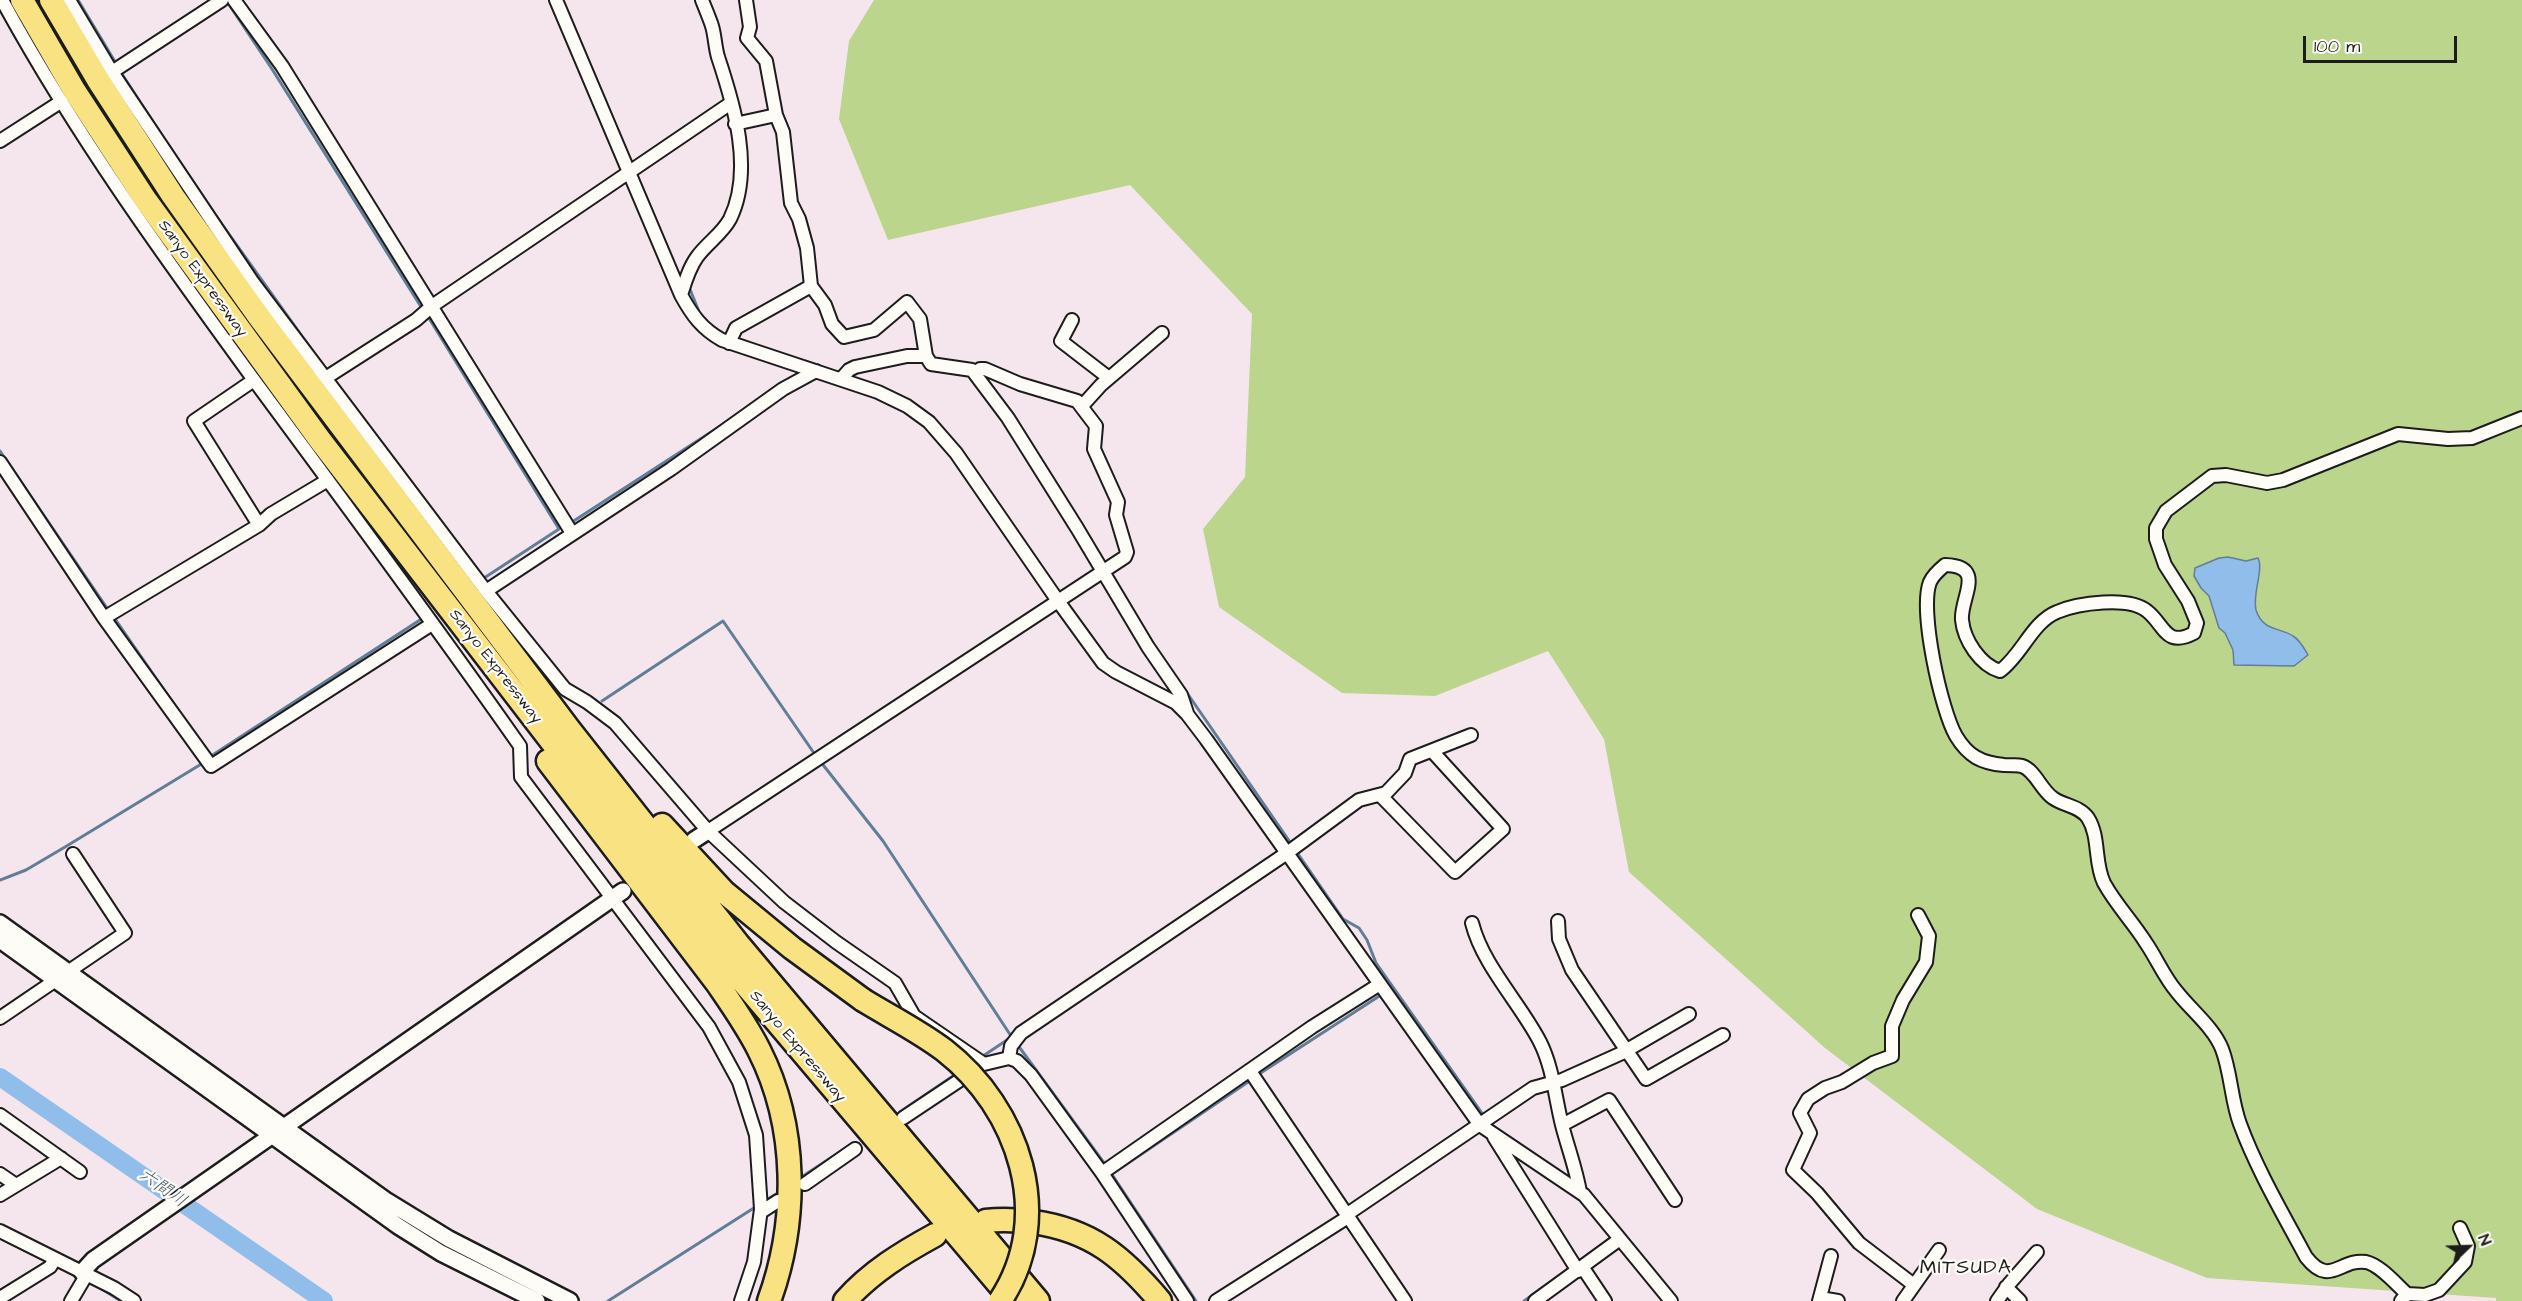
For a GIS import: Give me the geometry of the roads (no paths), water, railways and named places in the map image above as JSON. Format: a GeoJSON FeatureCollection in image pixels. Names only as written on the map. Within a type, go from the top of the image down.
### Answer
{"type":"FeatureCollection","features":[{"type":"Feature","properties":{"kind":"highway","name":"Sanyo Expressway"},"geometry":{"type":"LineString","coordinates":[[22,0],[74,90],[145,199],[320,440],[488,659],[554,740],[722,957],[1013,1301]]}},
{"type":"Feature","properties":{"kind":"highway","name":"Sanyo Expressway"},"geometry":{"type":"LineString","coordinates":[[51,0],[98,80],[160,176],[554,740],[739,945],[1038,1301]]}},
{"type":"Feature","properties":{"kind":"highway"},"geometry":{"type":"LineString","coordinates":[[554,740],[724,892],[792,948],[863,1000],[944,1050],[975,1079],[998,1108],[1013,1139],[1025,1185],[1025,1233],[1013,1276],[1000,1301]]}},
{"type":"Feature","properties":{"kind":"highway"},"geometry":{"type":"LineString","coordinates":[[554,740],[740,1016],[773,1083],[790,1163],[790,1208],[784,1249],[769,1301]]}},
{"type":"Feature","properties":{"kind":"highway"},"geometry":{"type":"LineString","coordinates":[[986,1221],[1027,1221],[1059,1225],[1087,1237],[1109,1250],[1135,1272],[1160,1301]]}},
{"type":"Feature","properties":{"kind":"highway"},"geometry":{"type":"LineString","coordinates":[[845,1301],[871,1275],[935,1235]]}},
{"type":"Feature","properties":{"kind":"street"},"geometry":{"type":"LineString","coordinates":[[2,0],[62,101],[134,213],[520,747],[521,777],[617,895],[729,1062],[748,1106],[756,1135],[761,1207],[754,1262],[741,1301]]}},
{"type":"Feature","properties":{"kind":"street"},"geometry":{"type":"LineString","coordinates":[[69,0],[117,69],[199,205],[481,585],[565,689],[615,723],[708,831],[784,902],[895,983],[914,1016],[984,1064]]}},
{"type":"Feature","properties":{"kind":"street"},"geometry":{"type":"LineString","coordinates":[[117,69],[222,0]]}},
{"type":"Feature","properties":{"kind":"street"},"geometry":{"type":"LineString","coordinates":[[234,0],[282,66],[427,310],[569,527]]}},
{"type":"Feature","properties":{"kind":"street"},"geometry":{"type":"LineString","coordinates":[[556,0],[681,295],[694,318],[706,331],[878,392],[908,406],[942,435],[1103,663],[1176,703],[1187,714],[1291,850],[1384,989],[1480,1125],[1580,1192],[1671,1301]]}},
{"type":"Feature","properties":{"kind":"street"},"geometry":{"type":"LineString","coordinates":[[681,295],[686,278],[697,257],[730,218],[738,190],[741,164],[738,123],[717,54],[712,27],[702,0]]}},
{"type":"Feature","properties":{"kind":"street"},"geometry":{"type":"LineString","coordinates":[[746,0],[750,27],[747,38],[766,61],[776,115],[783,132],[791,203],[799,219],[807,248],[811,286],[825,305],[832,324],[844,337],[874,330],[907,302],[920,319],[931,364],[977,372],[1181,695],[1187,714]]}},
{"type":"Feature","properties":{"kind":"street"},"geometry":{"type":"LineString","coordinates":[[0,141],[62,101]]}},
{"type":"Feature","properties":{"kind":"street"},"geometry":{"type":"LineString","coordinates":[[328,376],[630,174],[731,103]]}},
{"type":"Feature","properties":{"kind":"street"},"geometry":{"type":"LineString","coordinates":[[738,123],[776,115]]}},
{"type":"Feature","properties":{"kind":"street"},"geometry":{"type":"LineString","coordinates":[[730,339],[736,328],[811,286]]}},
{"type":"Feature","properties":{"kind":"street"},"geometry":{"type":"LineString","coordinates":[[1072,320],[1061,341],[1109,378]]}},
{"type":"Feature","properties":{"kind":"street"},"geometry":{"type":"LineString","coordinates":[[1082,406],[1109,378],[1162,333]]}},
{"type":"Feature","properties":{"kind":"street"},"geometry":{"type":"LineString","coordinates":[[841,379],[849,370],[907,356],[928,359]]}},
{"type":"Feature","properties":{"kind":"street"},"geometry":{"type":"LineString","coordinates":[[694,840],[1125,557],[1127,552],[1116,515],[1118,502],[1094,449],[1096,426],[1082,406],[1077,401],[1020,384],[985,369],[977,372]]}},
{"type":"Feature","properties":{"kind":"street"},"geometry":{"type":"LineString","coordinates":[[481,585],[569,527],[671,469],[783,389],[816,371]]}},
{"type":"Feature","properties":{"kind":"street"},"geometry":{"type":"LineString","coordinates":[[254,380],[194,421],[259,525]]}},
{"type":"Feature","properties":{"kind":"street"},"geometry":{"type":"LineString","coordinates":[[2460,1228],[2468,1246],[2465,1262],[2439,1290],[2425,1295],[2404,1297],[2375,1266],[2367,1262],[2331,1272],[2314,1267],[2306,1257],[2259,1168],[2239,1123],[2222,1049],[2216,1038],[2176,991],[2160,968],[2147,943],[2122,912],[2103,882],[2088,818],[2081,811],[2053,798],[2028,770],[2021,766],[1994,764],[1970,755],[1955,735],[1932,654],[1928,621],[1930,582],[1936,572],[1945,565],[1962,568],[1968,576],[1969,588],[1962,618],[1967,637],[1977,655],[1991,668],[2000,671],[2009,665],[2045,619],[2057,612],[2072,608],[2107,602],[2131,604],[2147,611],[2173,638],[2184,639],[2194,633],[2197,623],[2188,601],[2165,565],[2156,539],[2156,528],[2166,511],[2212,476],[2226,475],[2267,483],[2283,480],[2398,434],[2448,439],[2472,438],[2522,418]]}},
{"type":"Feature","properties":{"kind":"street"},"geometry":{"type":"LineString","coordinates":[[0,462],[109,615],[211,766],[428,618]]}},
{"type":"Feature","properties":{"kind":"street"},"geometry":{"type":"LineString","coordinates":[[109,615],[259,525],[271,514],[328,480]]}},
{"type":"Feature","properties":{"kind":"street"},"geometry":{"type":"LineString","coordinates":[[1009,1058],[1015,1042],[1031,1026],[1291,850],[1359,800],[1386,793],[1405,773],[1410,759],[1471,735]]}},
{"type":"Feature","properties":{"kind":"street"},"geometry":{"type":"LineString","coordinates":[[1380,795],[1455,872],[1503,829],[1432,751]]}},
{"type":"Feature","properties":{"kind":"street"},"geometry":{"type":"LineString","coordinates":[[0,1018],[125,933],[74,854]]}},
{"type":"Feature","properties":{"kind":"street"},"geometry":{"type":"LineString","coordinates":[[71,1301],[93,1260],[186,1193],[617,895]]}},
{"type":"Feature","properties":{"kind":"street"},"geometry":{"type":"LineString","coordinates":[[1914,1285],[1859,1243],[1817,1192],[1793,1170],[1810,1133],[1800,1113],[1808,1099],[1873,1063],[1892,1056],[1892,1026],[1903,1000],[1926,962],[1929,936],[1918,915]]}},
{"type":"Feature","properties":{"kind":"street"},"geometry":{"type":"LineString","coordinates":[[1558,921],[1559,939],[1572,970],[1646,1079],[1723,1035]]}},
{"type":"Feature","properties":{"kind":"street"},"geometry":{"type":"LineString","coordinates":[[0,923],[61,976],[276,1131],[398,1226],[441,1253],[537,1301]]}},
{"type":"Feature","properties":{"kind":"street"},"geometry":{"type":"LineString","coordinates":[[1472,923],[1474,932],[1498,977],[1540,1041],[1554,1082],[1562,1125],[1580,1192]]}},
{"type":"Feature","properties":{"kind":"street"},"geometry":{"type":"LineString","coordinates":[[0,940],[61,976]]}},
{"type":"Feature","properties":{"kind":"street"},"geometry":{"type":"LineString","coordinates":[[1106,1170],[1384,989]]}},
{"type":"Feature","properties":{"kind":"street"},"geometry":{"type":"LineString","coordinates":[[1216,1301],[1347,1216],[1533,1088],[1562,1080],[1626,1051],[1689,1014]]}},
{"type":"Feature","properties":{"kind":"street"},"geometry":{"type":"LineString","coordinates":[[903,1118],[984,1064],[1009,1058],[1017,1061],[1031,1075],[1106,1170],[1188,1301]]}},
{"type":"Feature","properties":{"kind":"street"},"geometry":{"type":"LineString","coordinates":[[1253,1075],[1405,1301]]}},
{"type":"Feature","properties":{"kind":"street"},"geometry":{"type":"LineString","coordinates":[[1562,1125],[1609,1100],[1675,1200]]}},
{"type":"Feature","properties":{"kind":"street"},"geometry":{"type":"LineString","coordinates":[[0,1115],[80,1172]]}},
{"type":"Feature","properties":{"kind":"street"},"geometry":{"type":"LineString","coordinates":[[276,1131],[449,1239],[570,1301]]}},
{"type":"Feature","properties":{"kind":"street"},"geometry":{"type":"LineString","coordinates":[[1493,1135],[1605,1301]]}},
{"type":"Feature","properties":{"kind":"street"},"geometry":{"type":"LineString","coordinates":[[805,1184],[855,1149]]}},
{"type":"Feature","properties":{"kind":"street"},"geometry":{"type":"LineString","coordinates":[[0,1195],[61,1158]]}},
{"type":"Feature","properties":{"kind":"street"},"geometry":{"type":"LineString","coordinates":[[0,1174],[16,1185]]}},
{"type":"Feature","properties":{"kind":"street"},"geometry":{"type":"LineString","coordinates":[[761,1207],[778,1201]]}},
{"type":"Feature","properties":{"kind":"street"},"geometry":{"type":"LineString","coordinates":[[0,1231],[53,1263],[134,1301]]}},
{"type":"Feature","properties":{"kind":"street"},"geometry":{"type":"LineString","coordinates":[[1535,1301],[1620,1239]]}},
{"type":"Feature","properties":{"kind":"street"},"geometry":{"type":"LineString","coordinates":[[1903,1301],[1939,1250]]}},
{"type":"Feature","properties":{"kind":"street"},"geometry":{"type":"LineString","coordinates":[[1997,1301],[2006,1287],[2037,1252]]}},
{"type":"Feature","properties":{"kind":"street"},"geometry":{"type":"LineString","coordinates":[[1820,1301],[1831,1256]]}},
{"type":"Feature","properties":{"kind":"street"},"geometry":{"type":"LineString","coordinates":[[0,1298],[53,1263]]}},
{"type":"Feature","properties":{"kind":"street"},"geometry":{"type":"LineString","coordinates":[[2006,1287],[2020,1301]]}},
{"type":"Feature","properties":{"kind":"street"},"geometry":{"type":"LineString","coordinates":[[1820,1301],[1826,1299],[1838,1301]]}},
{"type":"Feature","properties":{"kind":"water"},"geometry":{"type":"Polygon","coordinates":[[[2228,557],[2246,561],[2258,558],[2260,569],[2255,597],[2256,610],[2267,626],[2288,633],[2302,644],[2308,655],[2294,666],[2234,665],[2233,650],[2225,633],[2219,628],[2209,596],[2194,576],[2195,568],[2219,558],[2228,557]]]}},
{"type":"Feature","properties":{"kind":"waterway"},"geometry":{"type":"LineString","coordinates":[[78,0],[117,65]]}},
{"type":"Feature","properties":{"kind":"waterway"},"geometry":{"type":"LineString","coordinates":[[226,0],[272,69],[423,310]]}},
{"type":"Feature","properties":{"kind":"waterway"},"geometry":{"type":"LineString","coordinates":[[120,71],[159,131]]}},
{"type":"Feature","properties":{"kind":"waterway"},"geometry":{"type":"LineString","coordinates":[[216,216],[322,364]]}},
{"type":"Feature","properties":{"kind":"waterway"},"geometry":{"type":"LineString","coordinates":[[689,287],[700,314]]}},
{"type":"Feature","properties":{"kind":"waterway"},"geometry":{"type":"LineString","coordinates":[[427,315],[559,529],[481,580]]}},
{"type":"Feature","properties":{"kind":"waterway"},"geometry":{"type":"LineString","coordinates":[[734,337],[750,343]]}},
{"type":"Feature","properties":{"kind":"waterway"},"geometry":{"type":"LineString","coordinates":[[805,361],[820,366]]}},
{"type":"Feature","properties":{"kind":"waterway"},"geometry":{"type":"LineString","coordinates":[[569,524],[725,423]]}},
{"type":"Feature","properties":{"kind":"waterway"},"geometry":{"type":"LineString","coordinates":[[0,451],[109,611]]}},
{"type":"Feature","properties":{"kind":"waterway"},"geometry":{"type":"LineString","coordinates":[[113,616],[178,710]]}},
{"type":"Feature","properties":{"kind":"waterway"},"geometry":{"type":"LineString","coordinates":[[208,758],[423,618]]}},
{"type":"Feature","properties":{"kind":"waterway"},"geometry":{"type":"LineString","coordinates":[[602,701],[723,621],[816,756]]}},
{"type":"Feature","properties":{"kind":"waterway"},"geometry":{"type":"LineString","coordinates":[[1185,690],[1292,845]]}},
{"type":"Feature","properties":{"kind":"waterway"},"geometry":{"type":"LineString","coordinates":[[820,761],[883,841],[1013,1039]]}},
{"type":"Feature","properties":{"kind":"waterway"},"geometry":{"type":"LineString","coordinates":[[0,880],[26,870],[203,763]]}},
{"type":"Feature","properties":{"kind":"waterway"},"geometry":{"type":"LineString","coordinates":[[1296,851],[1343,919],[1359,928],[1367,940],[1376,963],[1484,1116]]}},
{"type":"Feature","properties":{"kind":"waterway"},"geometry":{"type":"LineString","coordinates":[[1256,1076],[1384,993]]}},
{"type":"Feature","properties":{"kind":"waterway"},"geometry":{"type":"LineString","coordinates":[[983,1056],[1010,1038]]}},
{"type":"Feature","properties":{"kind":"waterway"},"geometry":{"type":"LineString","coordinates":[[1017,1044],[1107,1167]]}},
{"type":"Feature","properties":{"kind":"waterway"},"geometry":{"type":"LineString","coordinates":[[900,1112],[956,1074]]}},
{"type":"Feature","properties":{"kind":"waterway","name":"六間川"},"geometry":{"type":"LineString","coordinates":[[0,1077],[324,1301]]}},
{"type":"Feature","properties":{"kind":"waterway"},"geometry":{"type":"LineString","coordinates":[[1112,1174],[1251,1080]]}},
{"type":"Feature","properties":{"kind":"waterway"},"geometry":{"type":"LineString","coordinates":[[803,1176],[852,1144]]}},
{"type":"Feature","properties":{"kind":"waterway"},"geometry":{"type":"LineString","coordinates":[[1111,1173],[1196,1301]]}},
{"type":"Feature","properties":{"kind":"waterway"},"geometry":{"type":"LineString","coordinates":[[765,1201],[776,1194]]}},
{"type":"Feature","properties":{"kind":"waterway"},"geometry":{"type":"LineString","coordinates":[[608,1301],[757,1206]]}},
{"type":"Feature","properties":{"kind":"waterway"},"geometry":{"type":"LineString","coordinates":[[0,1238],[48,1262]]}},
{"type":"Feature","properties":{"kind":"waterway"},"geometry":{"type":"LineString","coordinates":[[54,1265],[69,1272]]}},
{"type":"Feature","properties":{"kind":"waterway"},"geometry":{"type":"LineString","coordinates":[[97,1286],[121,1301]]}},
{"type":"Feature","properties":{"kind":"waterway"},"geometry":{"type":"LineString","coordinates":[[1524,1301],[1542,1288]]}},
{"type":"Feature","properties":{"kind":"district","name":"MITSUDA"},"geometry":{"type":"Point","coordinates":[1966,1269]}}]}
